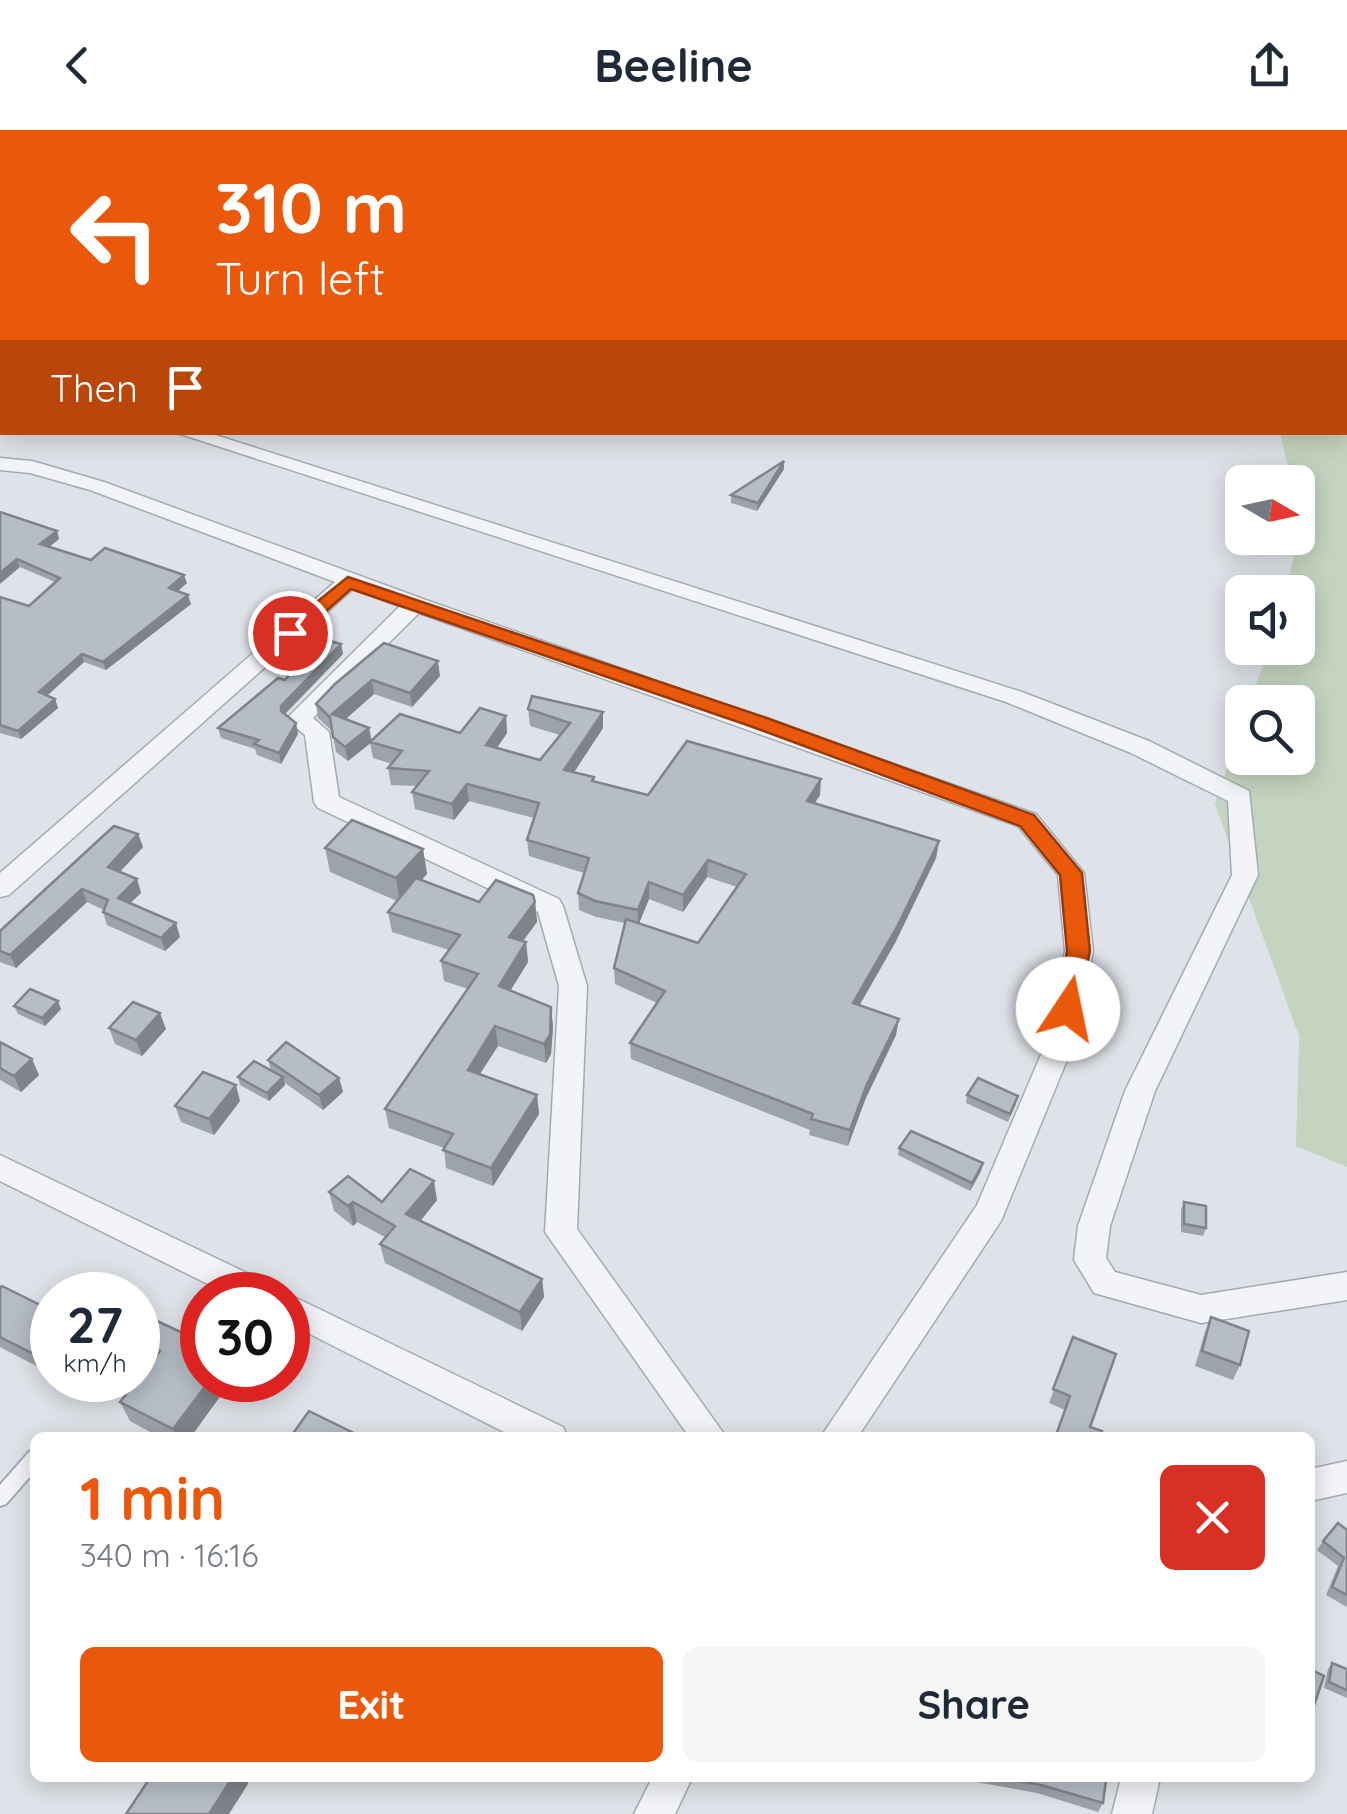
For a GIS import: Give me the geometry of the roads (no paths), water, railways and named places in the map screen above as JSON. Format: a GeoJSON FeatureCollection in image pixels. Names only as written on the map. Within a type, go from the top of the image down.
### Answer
{"type":"FeatureCollection","features":[{"type":"Feature","properties":{"kind":"street"},"geometry":{"type":"LineString","coordinates":[[193,435],[1014,697],[1140,747],[1240,797],[1245,874],[1140,1091],[1094,1226],[1090,1260],[1106,1283],[1201,1309],[1347,1286]]}},
{"type":"Feature","properties":{"kind":"street"},"geometry":{"type":"LineString","coordinates":[[0,464],[32,467],[97,486],[348,582],[757,722],[1027,820],[1071,873],[1078,951],[1062,1038],[990,1212],[841,1432]]}},
{"type":"Feature","properties":{"kind":"street"},"geometry":{"type":"LineString","coordinates":[[0,888],[348,582]]}},
{"type":"Feature","properties":{"kind":"street"},"geometry":{"type":"LineString","coordinates":[[415,604],[298,720],[317,732],[326,802],[550,906],[573,986],[561,1232],[706,1432]]}},
{"type":"Feature","properties":{"kind":"street"},"geometry":{"type":"LineString","coordinates":[[0,1166],[214,1272]]}},
{"type":"Feature","properties":{"kind":"street"},"geometry":{"type":"LineString","coordinates":[[310,1319],[539,1432]]}},
{"type":"Feature","properties":{"kind":"street"},"geometry":{"type":"LineString","coordinates":[[1315,1484],[1347,1477]]}},
{"type":"Feature","properties":{"kind":"street"},"geometry":{"type":"LineString","coordinates":[[654,1814],[671,1782]]}},
{"type":"Feature","properties":{"kind":"street"},"geometry":{"type":"LineString","coordinates":[[1132,1814],[1141,1782]]}},
{"type":"Feature","properties":{"kind":"lane"},"geometry":{"type":"LineString","coordinates":[[0,1498],[30,1464]]}}]}
